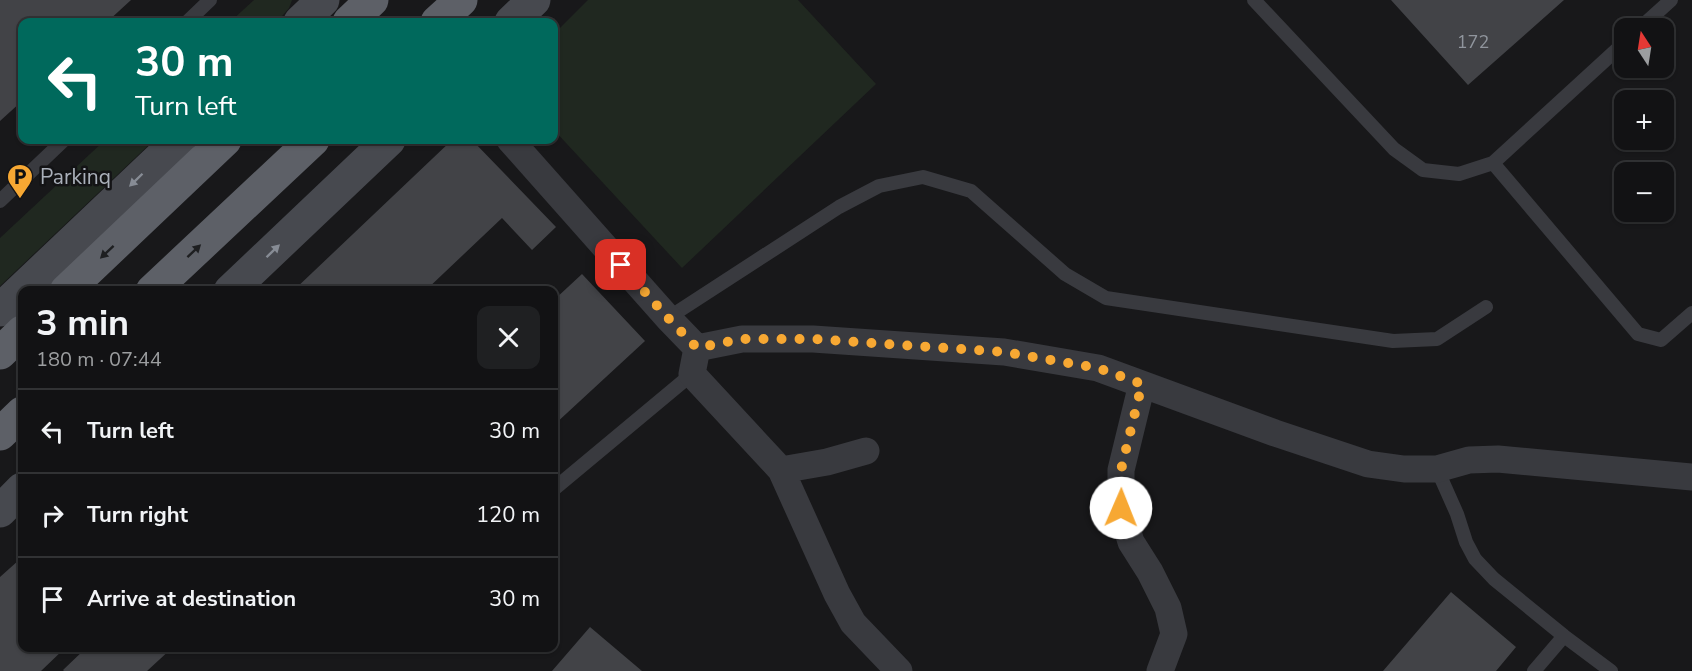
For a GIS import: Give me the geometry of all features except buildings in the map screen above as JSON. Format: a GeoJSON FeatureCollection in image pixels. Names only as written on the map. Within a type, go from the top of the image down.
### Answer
{"type":"FeatureCollection","features":[{"type":"Feature","properties":{"kind":"highway"},"geometry":{"type":"LineString","coordinates":[[353,18],[372,0]]}},
{"type":"Feature","properties":{"kind":"highway"},"geometry":{"type":"LineString","coordinates":[[441,18],[461,0]]}},
{"type":"Feature","properties":{"kind":"highway"},"geometry":{"type":"LineString","coordinates":[[71,286],[221,144]]}},
{"type":"Feature","properties":{"kind":"highway"},"geometry":{"type":"LineString","coordinates":[[157,286],[309,144]]}},
{"type":"Feature","properties":{"kind":"highway"},"geometry":{"type":"LineString","coordinates":[[0,353],[18,336]]}},
{"type":"Feature","properties":{"kind":"highway"},"geometry":{"type":"LineString","coordinates":[[0,434],[18,417]]}},
{"type":"Feature","properties":{"kind":"main road"},"geometry":{"type":"LineString","coordinates":[[293,18],[301,0]]}},
{"type":"Feature","properties":{"kind":"main road"},"geometry":{"type":"LineString","coordinates":[[304,18],[322,0]]}},
{"type":"Feature","properties":{"kind":"main road"},"geometry":{"type":"LineString","coordinates":[[515,18],[534,0]]}},
{"type":"Feature","properties":{"kind":"main road"},"geometry":{"type":"LineString","coordinates":[[25,286],[174,144]]}},
{"type":"Feature","properties":{"kind":"main road"},"geometry":{"type":"LineString","coordinates":[[235,286],[385,144]]}},
{"type":"Feature","properties":{"kind":"main road"},"geometry":{"type":"LineString","coordinates":[[0,310],[18,293]]}},
{"type":"Feature","properties":{"kind":"main road"},"geometry":{"type":"LineString","coordinates":[[0,511],[18,493]]}},
{"type":"Feature","properties":{"kind":"street"},"geometry":{"type":"LineString","coordinates":[[514,144],[697,348]]}},
{"type":"Feature","properties":{"kind":"street"},"geometry":{"type":"LineString","coordinates":[[697,348],[742,339],[813,339],[1004,352],[1098,368],[1275,433],[1368,464],[1404,469],[1437,469],[1469,460],[1498,459],[1692,477]]}},
{"type":"Feature","properties":{"kind":"street"},"geometry":{"type":"LineString","coordinates":[[697,348],[692,374],[781,470],[837,594],[848,613],[854,623],[899,671]]}},
{"type":"Feature","properties":{"kind":"street"},"geometry":{"type":"LineString","coordinates":[[1142,384],[1121,470],[1121,508],[1131,542],[1150,572],[1168,608],[1174,634],[1160,671]]}},
{"type":"Feature","properties":{"kind":"street"},"geometry":{"type":"LineString","coordinates":[[781,470],[827,462],[866,451]]}},
{"type":"Feature","properties":{"kind":"lane"},"geometry":{"type":"LineString","coordinates":[[191,18],[210,0]]}},
{"type":"Feature","properties":{"kind":"lane"},"geometry":{"type":"LineString","coordinates":[[1254,0],[1394,149],[1423,170],[1459,174],[1492,163],[1614,52]]}},
{"type":"Feature","properties":{"kind":"lane"},"geometry":{"type":"LineString","coordinates":[[1651,18],[1671,0]]}},
{"type":"Feature","properties":{"kind":"lane"},"geometry":{"type":"LineString","coordinates":[[0,201],[60,144]]}},
{"type":"Feature","properties":{"kind":"lane"},"geometry":{"type":"LineString","coordinates":[[1492,163],[1638,334],[1661,340],[1692,313]]}},
{"type":"Feature","properties":{"kind":"lane"},"geometry":{"type":"LineString","coordinates":[[668,318],[838,207],[879,186],[923,177],[971,191],[1065,274],[1106,298],[1393,340],[1437,339],[1486,307]]}},
{"type":"Feature","properties":{"kind":"lane"},"geometry":{"type":"LineString","coordinates":[[558,486],[692,374]]}},
{"type":"Feature","properties":{"kind":"lane"},"geometry":{"type":"LineString","coordinates":[[1437,469],[1475,559],[1494,579],[1611,671]]}},
{"type":"Feature","properties":{"kind":"lane"},"geometry":{"type":"LineString","coordinates":[[1534,671],[1564,636]]}},
{"type":"Feature","properties":{"kind":"shaded area"},"geometry":{"type":"Polygon","coordinates":[[[254,0],[292,0],[289,8],[280,18],[234,18],[254,0]]]}},
{"type":"Feature","properties":{"kind":"shaded area"},"geometry":{"type":"Polygon","coordinates":[[[588,0],[798,0],[876,84],[682,268],[558,134],[558,30],[588,0]]]}},
{"type":"Feature","properties":{"kind":"shaded area"},"geometry":{"type":"Polygon","coordinates":[[[101,144],[150,144],[0,286],[0,238],[101,144]]]}},
{"type":"Feature","properties":{"kind":"place","name":"Parkinq"},"geometry":{"type":"Point","coordinates":[20,200]}},
{"type":"Feature","properties":{"kind":"route"},"geometry":{"type":"LineString","coordinates":[[621,265],[697,348],[742,339],[813,339],[1004,352],[1098,368],[1142,384],[1121,470],[1121,508]]}}]}
